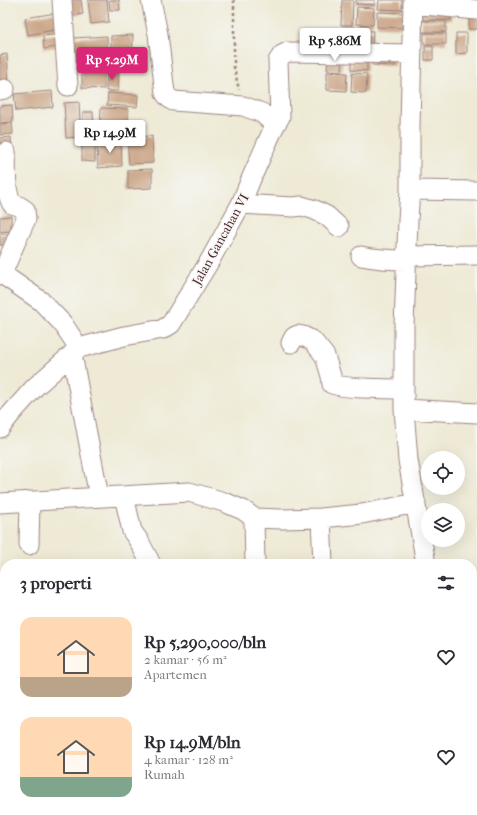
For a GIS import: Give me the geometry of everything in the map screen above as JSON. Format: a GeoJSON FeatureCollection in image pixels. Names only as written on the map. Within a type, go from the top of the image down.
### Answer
{"type":"FeatureCollection","features":[{"type":"Feature","properties":{"kind":"street"},"geometry":{"type":"LineString","coordinates":[[62,0],[68,86]]}},
{"type":"Feature","properties":{"kind":"street"},"geometry":{"type":"LineString","coordinates":[[151,0],[158,34],[164,93],[172,101],[243,106],[262,113],[275,125]]}},
{"type":"Feature","properties":{"kind":"street"},"geometry":{"type":"LineString","coordinates":[[425,559],[408,460],[404,409],[404,326],[410,190],[413,2],[477,10]]}},
{"type":"Feature","properties":{"kind":"street","name":"Jalan Gancahan VI"},"geometry":{"type":"LineString","coordinates":[[0,428],[35,387],[76,351],[124,336],[163,330],[176,316],[209,262],[241,204],[275,125],[280,117],[278,61],[282,55],[288,52],[412,54]]}},
{"type":"Feature","properties":{"kind":"street"},"geometry":{"type":"LineString","coordinates":[[6,152],[7,188],[10,200],[12,204],[25,210],[26,219],[1,274],[41,300],[63,324],[76,351],[99,497]]}},
{"type":"Feature","properties":{"kind":"street"},"geometry":{"type":"LineString","coordinates":[[410,190],[477,191]]}},
{"type":"Feature","properties":{"kind":"street"},"geometry":{"type":"LineString","coordinates":[[241,204],[293,207],[302,206],[327,216],[339,227]]}},
{"type":"Feature","properties":{"kind":"street"},"geometry":{"type":"LineString","coordinates":[[362,256],[383,260],[477,255]]}},
{"type":"Feature","properties":{"kind":"street"},"geometry":{"type":"LineString","coordinates":[[291,343],[294,337],[298,335],[313,341],[325,356],[332,384],[352,388],[404,389]]}},
{"type":"Feature","properties":{"kind":"street"},"geometry":{"type":"LineString","coordinates":[[404,409],[477,413]]}},
{"type":"Feature","properties":{"kind":"street"},"geometry":{"type":"LineString","coordinates":[[0,503],[189,492],[224,502],[243,510],[254,518],[282,519],[321,518],[362,514],[416,503]]}},
{"type":"Feature","properties":{"kind":"street"},"geometry":{"type":"LineString","coordinates":[[124,496],[132,531],[139,540],[148,559]]}},
{"type":"Feature","properties":{"kind":"street"},"geometry":{"type":"LineString","coordinates":[[29,545],[30,501]]}},
{"type":"Feature","properties":{"kind":"street"},"geometry":{"type":"LineString","coordinates":[[254,518],[255,559]]}},
{"type":"Feature","properties":{"kind":"street"},"geometry":{"type":"LineString","coordinates":[[321,518],[322,559]]}},
{"type":"Feature","properties":{"kind":"path"},"geometry":{"type":"LineString","coordinates":[[234,0],[234,66],[243,106]]}},
{"type":"Feature","properties":{"kind":"building"},"geometry":{"type":"Polygon","coordinates":[[[65,0],[81,0],[83,14],[67,16],[65,0]]]}},
{"type":"Feature","properties":{"kind":"building"},"geometry":{"type":"Polygon","coordinates":[[[88,0],[107,0],[109,22],[91,24],[88,0]]]}},
{"type":"Feature","properties":{"kind":"building"},"geometry":{"type":"Polygon","coordinates":[[[109,0],[119,0],[120,10],[110,10],[109,0]]]}},
{"type":"Feature","properties":{"kind":"building"},"geometry":{"type":"Polygon","coordinates":[[[342,0],[353,0],[352,25],[341,25],[342,0]]]}},
{"type":"Feature","properties":{"kind":"building"},"geometry":{"type":"Polygon","coordinates":[[[356,0],[375,0],[375,5],[356,4],[356,0]]]}},
{"type":"Feature","properties":{"kind":"building"},"geometry":{"type":"Polygon","coordinates":[[[379,0],[402,0],[402,10],[378,9],[379,0]]]}},
{"type":"Feature","properties":{"kind":"building"},"geometry":{"type":"Polygon","coordinates":[[[357,7],[374,8],[373,25],[356,24],[357,7]]]}},
{"type":"Feature","properties":{"kind":"building"},"geometry":{"type":"Polygon","coordinates":[[[451,9],[451,20],[423,20],[423,10],[451,9]]]}},
{"type":"Feature","properties":{"kind":"building"},"geometry":{"type":"Polygon","coordinates":[[[377,12],[404,13],[404,28],[377,27],[377,12]]]}},
{"type":"Feature","properties":{"kind":"building"},"geometry":{"type":"Polygon","coordinates":[[[56,13],[59,29],[28,35],[25,18],[56,13]]]}},
{"type":"Feature","properties":{"kind":"building"},"geometry":{"type":"Polygon","coordinates":[[[469,15],[477,15],[477,29],[469,29],[469,15]]]}},
{"type":"Feature","properties":{"kind":"building"},"geometry":{"type":"Polygon","coordinates":[[[422,21],[446,21],[446,32],[422,32],[422,21]]]}},
{"type":"Feature","properties":{"kind":"building"},"geometry":{"type":"Polygon","coordinates":[[[355,30],[373,31],[372,47],[354,46],[355,30]]]}},
{"type":"Feature","properties":{"kind":"building"},"geometry":{"type":"Polygon","coordinates":[[[424,33],[446,33],[446,44],[424,44],[424,33]]]}},
{"type":"Feature","properties":{"kind":"building"},"geometry":{"type":"Polygon","coordinates":[[[456,33],[467,33],[467,53],[456,54],[456,33]]]}},
{"type":"Feature","properties":{"kind":"building"},"geometry":{"type":"Polygon","coordinates":[[[62,34],[63,46],[44,49],[43,36],[62,34]]]}},
{"type":"Feature","properties":{"kind":"building"},"geometry":{"type":"Polygon","coordinates":[[[133,35],[132,65],[111,65],[111,36],[133,35]]]}},
{"type":"Feature","properties":{"kind":"building"},"geometry":{"type":"Polygon","coordinates":[[[107,36],[108,67],[76,69],[74,38],[107,36]]]}},
{"type":"Feature","properties":{"kind":"building"},"geometry":{"type":"Polygon","coordinates":[[[425,46],[433,46],[433,60],[425,60],[425,46]]]}},
{"type":"Feature","properties":{"kind":"building"},"geometry":{"type":"Polygon","coordinates":[[[7,54],[9,84],[0,85],[0,55],[7,54]]]}},
{"type":"Feature","properties":{"kind":"building"},"geometry":{"type":"Polygon","coordinates":[[[328,54],[343,55],[342,71],[327,70],[328,54]]]}},
{"type":"Feature","properties":{"kind":"building"},"geometry":{"type":"Polygon","coordinates":[[[352,54],[367,55],[367,71],[351,70],[352,54]]]}},
{"type":"Feature","properties":{"kind":"building"},"geometry":{"type":"Polygon","coordinates":[[[372,55],[395,56],[395,66],[372,65],[372,55]]]}},
{"type":"Feature","properties":{"kind":"building"},"geometry":{"type":"Polygon","coordinates":[[[82,71],[104,71],[104,89],[82,88],[82,71]]]}},
{"type":"Feature","properties":{"kind":"building"},"geometry":{"type":"Polygon","coordinates":[[[107,71],[119,71],[118,91],[106,91],[107,71]]]}},
{"type":"Feature","properties":{"kind":"building"},"geometry":{"type":"Polygon","coordinates":[[[327,72],[347,73],[346,91],[327,90],[327,72]]]}},
{"type":"Feature","properties":{"kind":"building"},"geometry":{"type":"Polygon","coordinates":[[[352,73],[367,74],[366,93],[351,92],[352,73]]]}},
{"type":"Feature","properties":{"kind":"building"},"geometry":{"type":"Polygon","coordinates":[[[52,91],[53,107],[16,111],[14,94],[52,91]]]}},
{"type":"Feature","properties":{"kind":"building"},"geometry":{"type":"Polygon","coordinates":[[[108,93],[138,95],[137,107],[107,105],[108,93]]]}},
{"type":"Feature","properties":{"kind":"building"},"geometry":{"type":"Polygon","coordinates":[[[79,102],[81,137],[66,138],[64,103],[79,102]]]}},
{"type":"Feature","properties":{"kind":"building"},"geometry":{"type":"Polygon","coordinates":[[[12,105],[13,122],[0,123],[0,106],[12,105]]]}},
{"type":"Feature","properties":{"kind":"building"},"geometry":{"type":"Polygon","coordinates":[[[101,108],[128,109],[128,126],[100,125],[101,108]]]}},
{"type":"Feature","properties":{"kind":"building"},"geometry":{"type":"Polygon","coordinates":[[[83,112],[93,112],[94,134],[83,134],[83,112]]]}},
{"type":"Feature","properties":{"kind":"building"},"geometry":{"type":"Polygon","coordinates":[[[12,123],[13,134],[0,135],[0,124],[12,123]]]}},
{"type":"Feature","properties":{"kind":"building"},"geometry":{"type":"Polygon","coordinates":[[[152,136],[153,163],[129,164],[127,137],[152,136]]]}},
{"type":"Feature","properties":{"kind":"building"},"geometry":{"type":"Polygon","coordinates":[[[11,137],[12,151],[0,152],[0,138],[11,137]]]}},
{"type":"Feature","properties":{"kind":"building"},"geometry":{"type":"Polygon","coordinates":[[[95,138],[95,162],[82,161],[82,139],[95,138]]]}},
{"type":"Feature","properties":{"kind":"building"},"geometry":{"type":"Polygon","coordinates":[[[121,141],[122,166],[98,168],[97,143],[121,141]]]}},
{"type":"Feature","properties":{"kind":"building"},"geometry":{"type":"Polygon","coordinates":[[[152,169],[152,188],[128,189],[128,170],[152,169]]]}},
{"type":"Feature","properties":{"kind":"building"},"geometry":{"type":"Polygon","coordinates":[[[11,216],[11,231],[0,232],[0,217],[11,216]]]}},
{"type":"Feature","properties":{"kind":"building"},"geometry":{"type":"Polygon","coordinates":[[[0,234],[10,234],[10,245],[0,245],[0,234]]]}}]}
